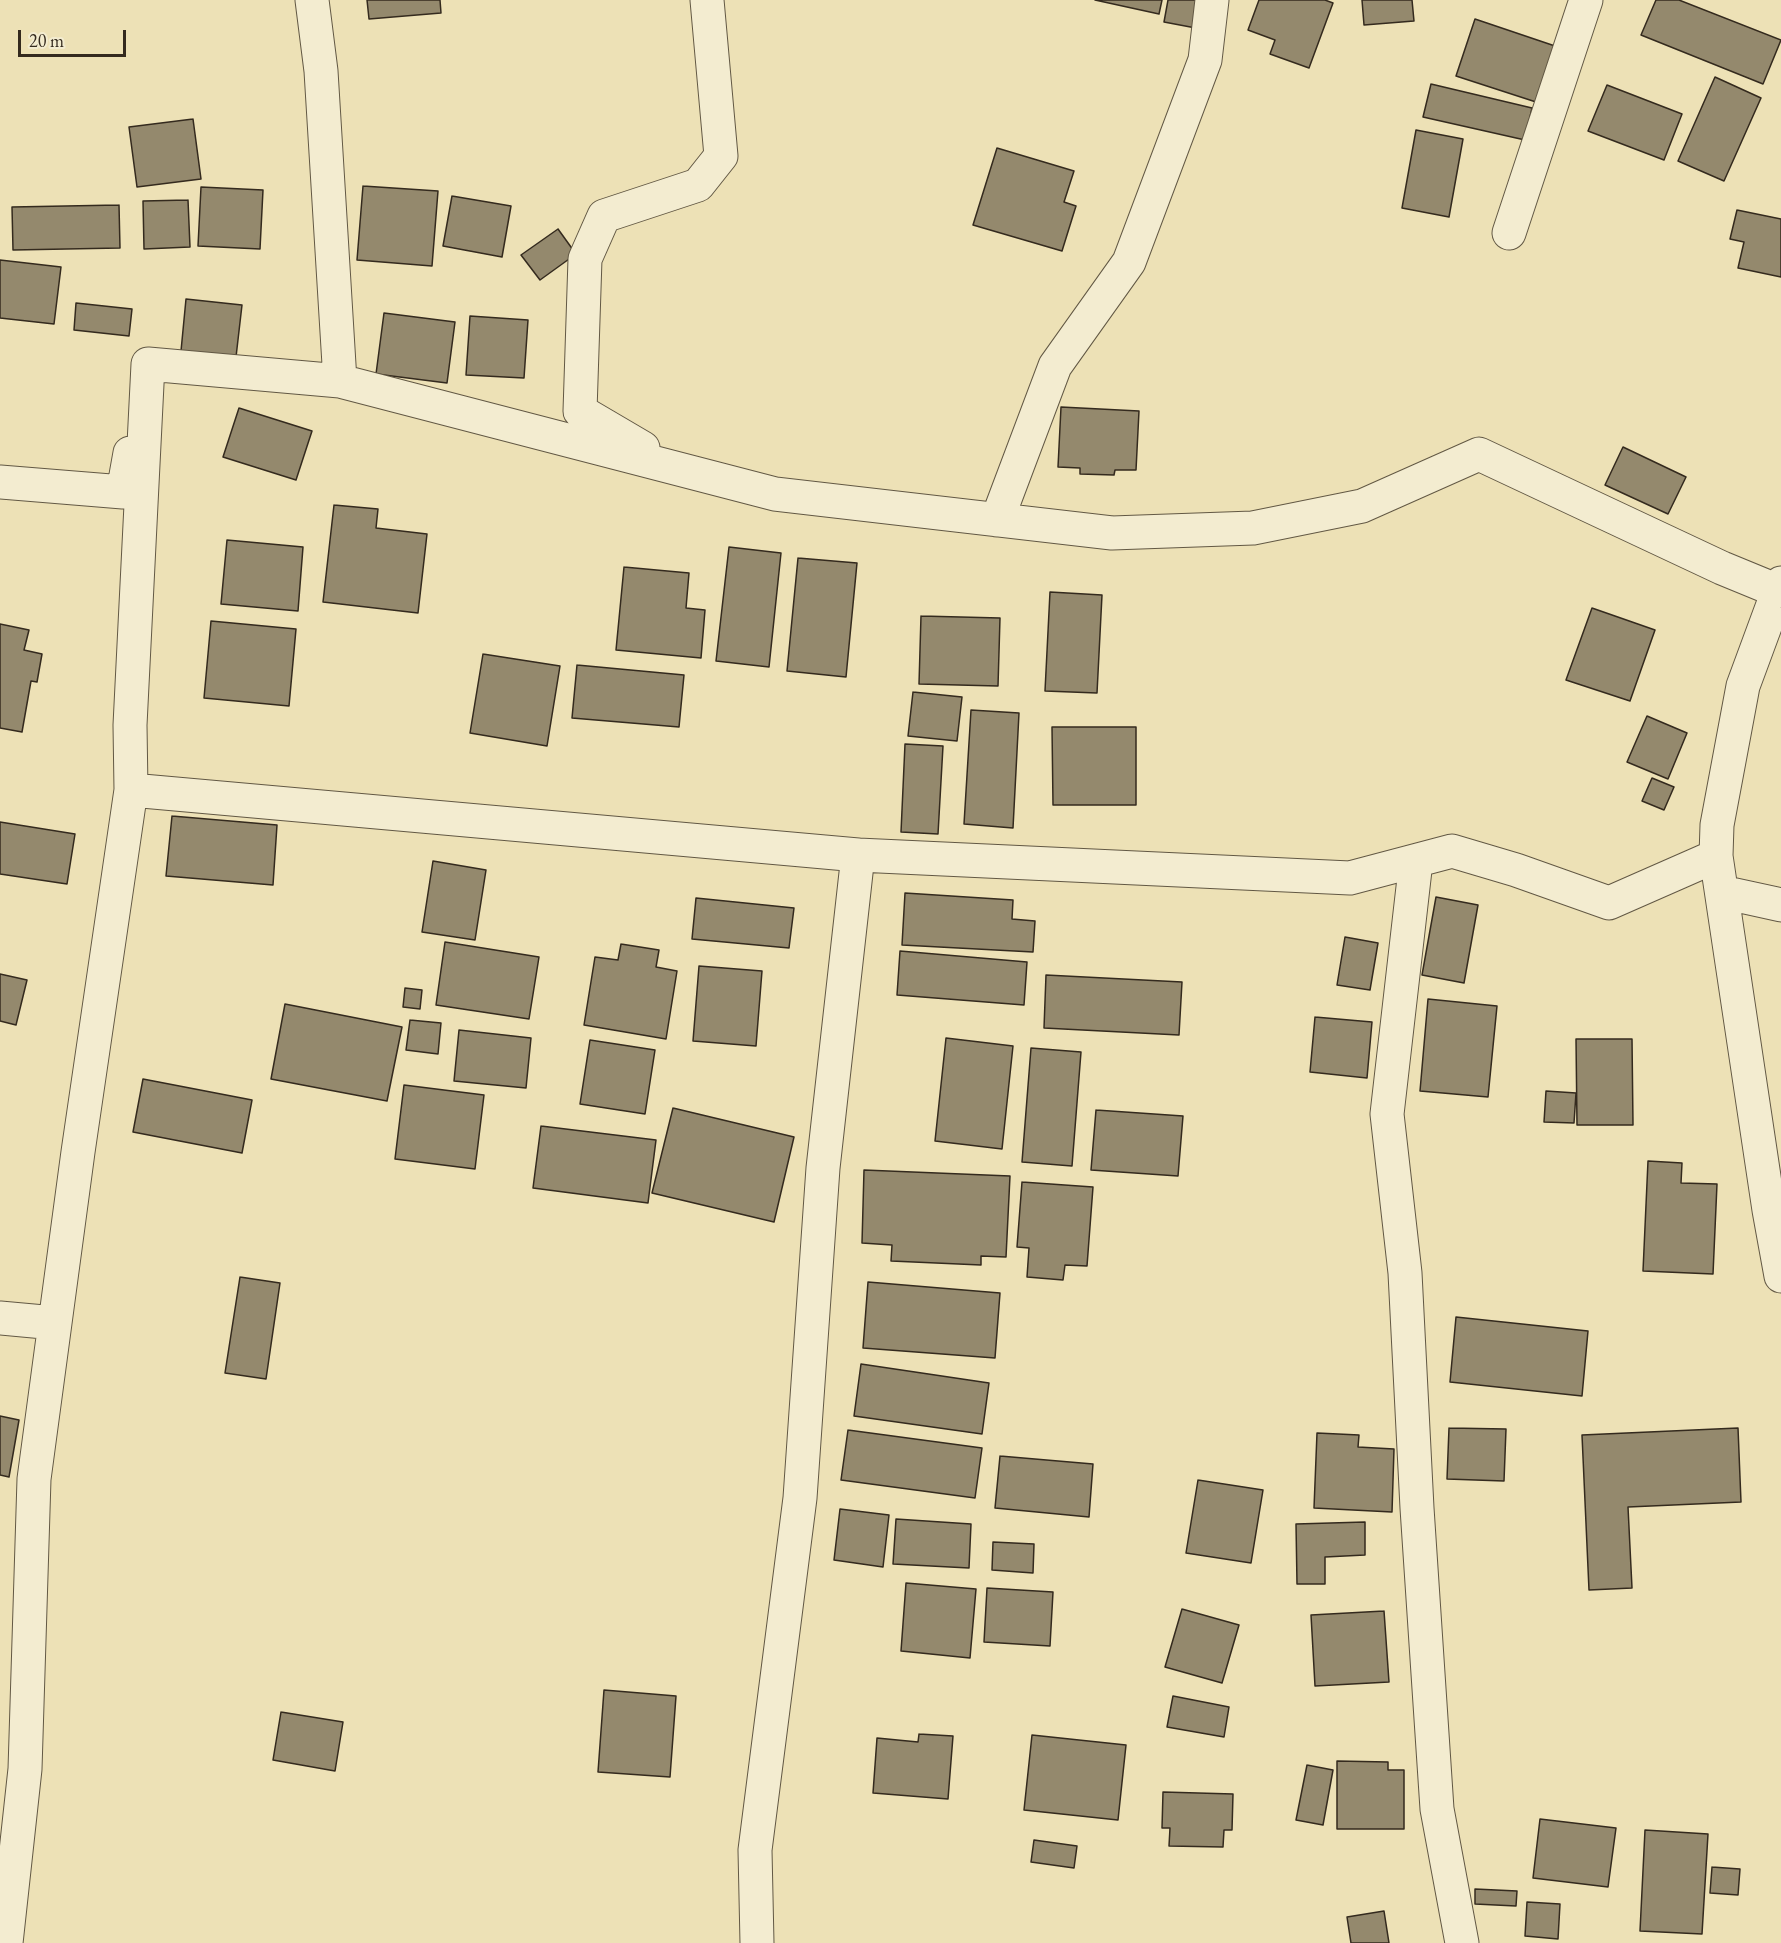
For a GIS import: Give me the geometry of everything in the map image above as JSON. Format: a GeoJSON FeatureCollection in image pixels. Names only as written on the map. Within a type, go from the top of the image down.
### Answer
{"type":"FeatureCollection","features":[{"type":"Feature","properties":{"kind":"street"},"geometry":{"type":"LineString","coordinates":[[312,0],[321,71],[340,381]]}},
{"type":"Feature","properties":{"kind":"street"},"geometry":{"type":"LineString","coordinates":[[707,0],[721,156],[698,185],[604,216],[585,258],[580,411],[636,445],[775,494]]}},
{"type":"Feature","properties":{"kind":"street"},"geometry":{"type":"LineString","coordinates":[[997,520],[1055,366],[1129,262],[1205,60],[1212,0]]}},
{"type":"Feature","properties":{"kind":"street"},"geometry":{"type":"LineString","coordinates":[[1509,232],[1586,0]]}},
{"type":"Feature","properties":{"kind":"street"},"geometry":{"type":"LineString","coordinates":[[148,364],[340,381],[775,494],[1112,533],[1253,528],[1362,506],[1479,454],[1722,568],[1779,587],[1743,686],[1717,825],[1716,856],[1781,1276]]}},
{"type":"Feature","properties":{"kind":"street"},"geometry":{"type":"LineString","coordinates":[[0,482],[123,492],[148,364]]}},
{"type":"Feature","properties":{"kind":"street"},"geometry":{"type":"LineString","coordinates":[[6,1943],[25,1769],[34,1479],[131,790],[130,725],[148,364]]}},
{"type":"Feature","properties":{"kind":"street"},"geometry":{"type":"LineString","coordinates":[[131,790],[858,855],[1350,878],[1452,851],[1516,870],[1609,903],[1716,856]]}},
{"type":"Feature","properties":{"kind":"street"},"geometry":{"type":"LineString","coordinates":[[757,1943],[754,1850],[801,1498],[823,1168],[858,855]]}},
{"type":"Feature","properties":{"kind":"street"},"geometry":{"type":"LineString","coordinates":[[1416,861],[1387,1114],[1405,1273],[1417,1508],[1437,1809],[1462,1943]]}},
{"type":"Feature","properties":{"kind":"street"},"geometry":{"type":"LineString","coordinates":[[1722,892],[1781,904]]}},
{"type":"Feature","properties":{"kind":"street"},"geometry":{"type":"LineString","coordinates":[[0,1318],[55,1323]]}},
{"type":"Feature","properties":{"kind":"building"},"geometry":{"type":"Polygon","coordinates":[[[367,0],[440,0],[441,13],[369,19],[367,0]]]}},
{"type":"Feature","properties":{"kind":"building"},"geometry":{"type":"Polygon","coordinates":[[[1095,0],[1162,0],[1159,14],[1095,0]]]}},
{"type":"Feature","properties":{"kind":"building"},"geometry":{"type":"Polygon","coordinates":[[[1168,0],[1207,0],[1201,29],[1164,22],[1168,0]]]}},
{"type":"Feature","properties":{"kind":"building"},"geometry":{"type":"Polygon","coordinates":[[[1259,0],[1325,0],[1333,3],[1309,68],[1270,54],[1275,40],[1248,30],[1259,0]]]}},
{"type":"Feature","properties":{"kind":"building"},"geometry":{"type":"Polygon","coordinates":[[[1362,0],[1412,0],[1414,21],[1364,25],[1362,0]]]}},
{"type":"Feature","properties":{"kind":"building"},"geometry":{"type":"Polygon","coordinates":[[[1656,0],[1679,0],[1781,40],[1763,84],[1641,35],[1656,0]]]}},
{"type":"Feature","properties":{"kind":"building"},"geometry":{"type":"Polygon","coordinates":[[[1475,19],[1555,46],[1536,102],[1456,76],[1475,19]]]}},
{"type":"Feature","properties":{"kind":"building"},"geometry":{"type":"Polygon","coordinates":[[[1715,77],[1761,98],[1724,181],[1678,161],[1715,77]]]}},
{"type":"Feature","properties":{"kind":"building"},"geometry":{"type":"Polygon","coordinates":[[[1431,84],[1532,108],[1525,140],[1423,117],[1431,84]]]}},
{"type":"Feature","properties":{"kind":"building"},"geometry":{"type":"Polygon","coordinates":[[[1607,85],[1682,114],[1664,160],[1588,131],[1607,85]]]}},
{"type":"Feature","properties":{"kind":"building"},"geometry":{"type":"Polygon","coordinates":[[[193,119],[201,179],[137,187],[129,127],[193,119]]]}},
{"type":"Feature","properties":{"kind":"building"},"geometry":{"type":"Polygon","coordinates":[[[1416,130],[1463,139],[1449,217],[1402,208],[1416,130]]]}},
{"type":"Feature","properties":{"kind":"building"},"geometry":{"type":"Polygon","coordinates":[[[997,148],[1074,171],[1064,202],[1076,206],[1062,251],[973,225],[997,148]]]}},
{"type":"Feature","properties":{"kind":"building"},"geometry":{"type":"Polygon","coordinates":[[[363,186],[438,191],[432,266],[357,260],[363,186]]]}},
{"type":"Feature","properties":{"kind":"building"},"geometry":{"type":"Polygon","coordinates":[[[201,187],[263,190],[260,249],[198,246],[201,187]]]}},
{"type":"Feature","properties":{"kind":"building"},"geometry":{"type":"Polygon","coordinates":[[[452,196],[511,206],[502,257],[443,246],[452,196]]]}},
{"type":"Feature","properties":{"kind":"building"},"geometry":{"type":"Polygon","coordinates":[[[188,200],[190,247],[144,249],[143,201],[188,200]]]}},
{"type":"Feature","properties":{"kind":"building"},"geometry":{"type":"Polygon","coordinates":[[[119,205],[120,248],[13,250],[12,207],[119,205]]]}},
{"type":"Feature","properties":{"kind":"building"},"geometry":{"type":"Polygon","coordinates":[[[1737,210],[1781,219],[1781,277],[1738,268],[1744,242],[1730,239],[1737,210]]]}},
{"type":"Feature","properties":{"kind":"building"},"geometry":{"type":"Polygon","coordinates":[[[558,229],[576,254],[540,280],[521,255],[558,229]]]}},
{"type":"Feature","properties":{"kind":"building"},"geometry":{"type":"Polygon","coordinates":[[[0,260],[61,267],[54,324],[0,318],[0,260]]]}},
{"type":"Feature","properties":{"kind":"building"},"geometry":{"type":"Polygon","coordinates":[[[186,299],[242,305],[236,357],[181,351],[186,299]]]}},
{"type":"Feature","properties":{"kind":"building"},"geometry":{"type":"Polygon","coordinates":[[[76,303],[132,309],[129,336],[74,330],[76,303]]]}},
{"type":"Feature","properties":{"kind":"building"},"geometry":{"type":"Polygon","coordinates":[[[384,313],[455,322],[447,383],[376,374],[384,313]]]}},
{"type":"Feature","properties":{"kind":"building"},"geometry":{"type":"Polygon","coordinates":[[[470,316],[528,320],[524,378],[466,375],[470,316]]]}},
{"type":"Feature","properties":{"kind":"building"},"geometry":{"type":"Polygon","coordinates":[[[1061,407],[1139,411],[1136,470],[1115,470],[1114,475],[1080,474],[1080,468],[1058,467],[1061,407]]]}},
{"type":"Feature","properties":{"kind":"building"},"geometry":{"type":"Polygon","coordinates":[[[239,408],[312,431],[296,480],[223,457],[239,408]]]}},
{"type":"Feature","properties":{"kind":"building"},"geometry":{"type":"Polygon","coordinates":[[[1623,447],[1686,477],[1668,514],[1605,485],[1623,447]]]}},
{"type":"Feature","properties":{"kind":"building"},"geometry":{"type":"Polygon","coordinates":[[[334,505],[378,509],[376,528],[427,534],[418,613],[323,602],[334,505]]]}},
{"type":"Feature","properties":{"kind":"building"},"geometry":{"type":"Polygon","coordinates":[[[227,540],[303,547],[298,611],[221,604],[227,540]]]}},
{"type":"Feature","properties":{"kind":"building"},"geometry":{"type":"Polygon","coordinates":[[[729,547],[781,553],[769,667],[716,661],[729,547]]]}},
{"type":"Feature","properties":{"kind":"building"},"geometry":{"type":"Polygon","coordinates":[[[798,558],[857,563],[846,677],[787,671],[798,558]]]}},
{"type":"Feature","properties":{"kind":"building"},"geometry":{"type":"Polygon","coordinates":[[[624,567],[689,573],[686,608],[705,610],[701,658],[616,650],[624,567]]]}},
{"type":"Feature","properties":{"kind":"building"},"geometry":{"type":"Polygon","coordinates":[[[1050,592],[1102,595],[1097,693],[1045,691],[1050,592]]]}},
{"type":"Feature","properties":{"kind":"building"},"geometry":{"type":"Polygon","coordinates":[[[1592,608],[1655,630],[1630,701],[1566,680],[1592,608]]]}},
{"type":"Feature","properties":{"kind":"building"},"geometry":{"type":"Polygon","coordinates":[[[921,616],[1000,618],[998,686],[919,684],[921,616]]]}},
{"type":"Feature","properties":{"kind":"building"},"geometry":{"type":"Polygon","coordinates":[[[211,621],[296,629],[289,706],[204,698],[211,621]]]}},
{"type":"Feature","properties":{"kind":"building"},"geometry":{"type":"Polygon","coordinates":[[[0,624],[29,630],[24,650],[42,654],[37,682],[31,681],[22,732],[0,728],[0,624]]]}},
{"type":"Feature","properties":{"kind":"building"},"geometry":{"type":"Polygon","coordinates":[[[483,654],[560,666],[547,746],[470,733],[483,654]]]}},
{"type":"Feature","properties":{"kind":"building"},"geometry":{"type":"Polygon","coordinates":[[[577,665],[684,675],[679,727],[572,718],[577,665]]]}},
{"type":"Feature","properties":{"kind":"building"},"geometry":{"type":"Polygon","coordinates":[[[913,692],[962,697],[957,741],[908,736],[913,692]]]}},
{"type":"Feature","properties":{"kind":"building"},"geometry":{"type":"Polygon","coordinates":[[[971,710],[1019,713],[1013,828],[964,824],[971,710]]]}},
{"type":"Feature","properties":{"kind":"building"},"geometry":{"type":"Polygon","coordinates":[[[1647,716],[1687,733],[1668,779],[1627,762],[1647,716]]]}},
{"type":"Feature","properties":{"kind":"building"},"geometry":{"type":"Polygon","coordinates":[[[1052,727],[1136,727],[1136,805],[1053,805],[1052,727]]]}},
{"type":"Feature","properties":{"kind":"building"},"geometry":{"type":"Polygon","coordinates":[[[905,744],[943,746],[938,834],[901,832],[905,744]]]}},
{"type":"Feature","properties":{"kind":"building"},"geometry":{"type":"Polygon","coordinates":[[[1652,778],[1674,787],[1664,810],[1642,801],[1652,778]]]}},
{"type":"Feature","properties":{"kind":"building"},"geometry":{"type":"Polygon","coordinates":[[[172,816],[277,825],[273,885],[166,876],[172,816]]]}},
{"type":"Feature","properties":{"kind":"building"},"geometry":{"type":"Polygon","coordinates":[[[0,822],[75,834],[67,884],[0,874],[0,822]]]}},
{"type":"Feature","properties":{"kind":"building"},"geometry":{"type":"Polygon","coordinates":[[[433,861],[486,870],[475,940],[422,932],[433,861]]]}},
{"type":"Feature","properties":{"kind":"building"},"geometry":{"type":"Polygon","coordinates":[[[905,893],[1013,900],[1012,919],[1035,921],[1033,952],[902,945],[905,893]]]}},
{"type":"Feature","properties":{"kind":"building"},"geometry":{"type":"Polygon","coordinates":[[[1436,897],[1478,905],[1464,983],[1422,975],[1436,897]]]}},
{"type":"Feature","properties":{"kind":"building"},"geometry":{"type":"Polygon","coordinates":[[[696,898],[794,908],[789,948],[692,939],[696,898]]]}},
{"type":"Feature","properties":{"kind":"building"},"geometry":{"type":"Polygon","coordinates":[[[1345,937],[1378,943],[1370,990],[1337,985],[1345,937]]]}},
{"type":"Feature","properties":{"kind":"building"},"geometry":{"type":"Polygon","coordinates":[[[445,942],[539,957],[529,1019],[436,1005],[445,942]]]}},
{"type":"Feature","properties":{"kind":"building"},"geometry":{"type":"Polygon","coordinates":[[[621,944],[659,950],[656,967],[677,971],[666,1039],[584,1025],[595,957],[618,960],[621,944]]]}},
{"type":"Feature","properties":{"kind":"building"},"geometry":{"type":"Polygon","coordinates":[[[900,951],[1027,962],[1024,1005],[897,995],[900,951]]]}},
{"type":"Feature","properties":{"kind":"building"},"geometry":{"type":"Polygon","coordinates":[[[699,966],[762,971],[756,1046],[693,1041],[699,966]]]}},
{"type":"Feature","properties":{"kind":"building"},"geometry":{"type":"Polygon","coordinates":[[[0,974],[27,980],[16,1025],[0,1021],[0,974]]]}},
{"type":"Feature","properties":{"kind":"building"},"geometry":{"type":"Polygon","coordinates":[[[1046,975],[1182,982],[1179,1035],[1044,1028],[1046,975]]]}},
{"type":"Feature","properties":{"kind":"building"},"geometry":{"type":"Polygon","coordinates":[[[405,988],[422,990],[420,1009],[403,1007],[405,988]]]}},
{"type":"Feature","properties":{"kind":"building"},"geometry":{"type":"Polygon","coordinates":[[[1428,999],[1497,1006],[1488,1097],[1420,1091],[1428,999]]]}},
{"type":"Feature","properties":{"kind":"building"},"geometry":{"type":"Polygon","coordinates":[[[285,1004],[402,1027],[387,1101],[271,1079],[285,1004]]]}},
{"type":"Feature","properties":{"kind":"building"},"geometry":{"type":"Polygon","coordinates":[[[1315,1017],[1372,1022],[1367,1078],[1310,1072],[1315,1017]]]}},
{"type":"Feature","properties":{"kind":"building"},"geometry":{"type":"Polygon","coordinates":[[[410,1020],[441,1023],[438,1054],[406,1050],[410,1020]]]}},
{"type":"Feature","properties":{"kind":"building"},"geometry":{"type":"Polygon","coordinates":[[[459,1030],[531,1038],[526,1088],[454,1081],[459,1030]]]}},
{"type":"Feature","properties":{"kind":"building"},"geometry":{"type":"Polygon","coordinates":[[[946,1038],[1013,1046],[1002,1149],[935,1141],[946,1038]]]}},
{"type":"Feature","properties":{"kind":"building"},"geometry":{"type":"Polygon","coordinates":[[[1576,1039],[1632,1039],[1633,1125],[1577,1125],[1576,1039]]]}},
{"type":"Feature","properties":{"kind":"building"},"geometry":{"type":"Polygon","coordinates":[[[590,1040],[655,1050],[645,1114],[580,1104],[590,1040]]]}},
{"type":"Feature","properties":{"kind":"building"},"geometry":{"type":"Polygon","coordinates":[[[1031,1048],[1081,1052],[1072,1166],[1022,1162],[1031,1048]]]}},
{"type":"Feature","properties":{"kind":"building"},"geometry":{"type":"Polygon","coordinates":[[[143,1079],[252,1100],[242,1153],[133,1132],[143,1079]]]}},
{"type":"Feature","properties":{"kind":"building"},"geometry":{"type":"Polygon","coordinates":[[[404,1085],[484,1095],[475,1169],[395,1159],[404,1085]]]}},
{"type":"Feature","properties":{"kind":"building"},"geometry":{"type":"Polygon","coordinates":[[[1546,1091],[1576,1093],[1574,1123],[1544,1122],[1546,1091]]]}},
{"type":"Feature","properties":{"kind":"building"},"geometry":{"type":"Polygon","coordinates":[[[673,1108],[794,1137],[774,1222],[652,1193],[673,1108]]]}},
{"type":"Feature","properties":{"kind":"building"},"geometry":{"type":"Polygon","coordinates":[[[1096,1110],[1183,1116],[1178,1176],[1091,1170],[1096,1110]]]}},
{"type":"Feature","properties":{"kind":"building"},"geometry":{"type":"Polygon","coordinates":[[[541,1126],[656,1140],[648,1203],[533,1188],[541,1126]]]}},
{"type":"Feature","properties":{"kind":"building"},"geometry":{"type":"Polygon","coordinates":[[[1648,1161],[1682,1163],[1681,1183],[1717,1184],[1713,1274],[1643,1271],[1648,1161]]]}},
{"type":"Feature","properties":{"kind":"building"},"geometry":{"type":"Polygon","coordinates":[[[864,1170],[1010,1176],[1006,1257],[981,1256],[981,1265],[891,1261],[892,1245],[862,1243],[864,1170]]]}},
{"type":"Feature","properties":{"kind":"building"},"geometry":{"type":"Polygon","coordinates":[[[1022,1182],[1093,1187],[1087,1266],[1065,1265],[1063,1280],[1027,1277],[1029,1248],[1017,1247],[1022,1182]]]}},
{"type":"Feature","properties":{"kind":"building"},"geometry":{"type":"Polygon","coordinates":[[[240,1277],[280,1283],[266,1379],[225,1373],[240,1277]]]}},
{"type":"Feature","properties":{"kind":"building"},"geometry":{"type":"Polygon","coordinates":[[[868,1282],[1000,1293],[995,1358],[863,1348],[868,1282]]]}},
{"type":"Feature","properties":{"kind":"building"},"geometry":{"type":"Polygon","coordinates":[[[1456,1317],[1588,1331],[1582,1396],[1450,1382],[1456,1317]]]}},
{"type":"Feature","properties":{"kind":"building"},"geometry":{"type":"Polygon","coordinates":[[[861,1364],[989,1383],[982,1434],[854,1416],[861,1364]]]}},
{"type":"Feature","properties":{"kind":"building"},"geometry":{"type":"Polygon","coordinates":[[[0,1416],[19,1420],[9,1477],[0,1475],[0,1416]]]}},
{"type":"Feature","properties":{"kind":"building"},"geometry":{"type":"Polygon","coordinates":[[[1449,1428],[1506,1429],[1504,1481],[1447,1479],[1449,1428]]]}},
{"type":"Feature","properties":{"kind":"building"},"geometry":{"type":"Polygon","coordinates":[[[1738,1428],[1741,1502],[1628,1507],[1632,1588],[1589,1590],[1582,1435],[1738,1428]]]}},
{"type":"Feature","properties":{"kind":"building"},"geometry":{"type":"Polygon","coordinates":[[[848,1430],[982,1448],[975,1498],[841,1480],[848,1430]]]}},
{"type":"Feature","properties":{"kind":"building"},"geometry":{"type":"Polygon","coordinates":[[[1317,1433],[1359,1435],[1358,1447],[1394,1449],[1392,1512],[1314,1508],[1317,1433]]]}},
{"type":"Feature","properties":{"kind":"building"},"geometry":{"type":"Polygon","coordinates":[[[1000,1456],[1093,1464],[1089,1517],[995,1508],[1000,1456]]]}},
{"type":"Feature","properties":{"kind":"building"},"geometry":{"type":"Polygon","coordinates":[[[1198,1480],[1263,1490],[1251,1563],[1186,1553],[1198,1480]]]}},
{"type":"Feature","properties":{"kind":"building"},"geometry":{"type":"Polygon","coordinates":[[[840,1509],[889,1515],[883,1567],[834,1560],[840,1509]]]}},
{"type":"Feature","properties":{"kind":"building"},"geometry":{"type":"Polygon","coordinates":[[[896,1519],[971,1524],[969,1568],[893,1564],[896,1519]]]}},
{"type":"Feature","properties":{"kind":"building"},"geometry":{"type":"Polygon","coordinates":[[[1365,1522],[1365,1555],[1325,1557],[1325,1584],[1297,1584],[1296,1524],[1365,1522]]]}},
{"type":"Feature","properties":{"kind":"building"},"geometry":{"type":"Polygon","coordinates":[[[993,1542],[1034,1544],[1033,1573],[992,1570],[993,1542]]]}},
{"type":"Feature","properties":{"kind":"building"},"geometry":{"type":"Polygon","coordinates":[[[906,1583],[976,1589],[970,1658],[901,1651],[906,1583]]]}},
{"type":"Feature","properties":{"kind":"building"},"geometry":{"type":"Polygon","coordinates":[[[987,1588],[1053,1592],[1050,1646],[984,1642],[987,1588]]]}},
{"type":"Feature","properties":{"kind":"building"},"geometry":{"type":"Polygon","coordinates":[[[1182,1609],[1239,1625],[1222,1683],[1165,1667],[1182,1609]]]}},
{"type":"Feature","properties":{"kind":"building"},"geometry":{"type":"Polygon","coordinates":[[[1384,1611],[1389,1682],[1315,1686],[1311,1615],[1384,1611]]]}},
{"type":"Feature","properties":{"kind":"building"},"geometry":{"type":"Polygon","coordinates":[[[604,1690],[676,1696],[670,1777],[598,1772],[604,1690]]]}},
{"type":"Feature","properties":{"kind":"building"},"geometry":{"type":"Polygon","coordinates":[[[1173,1696],[1229,1707],[1224,1737],[1167,1727],[1173,1696]]]}},
{"type":"Feature","properties":{"kind":"building"},"geometry":{"type":"Polygon","coordinates":[[[281,1712],[343,1722],[335,1771],[273,1760],[281,1712]]]}},
{"type":"Feature","properties":{"kind":"building"},"geometry":{"type":"Polygon","coordinates":[[[919,1734],[953,1736],[948,1799],[873,1793],[877,1738],[918,1742],[919,1734]]]}},
{"type":"Feature","properties":{"kind":"building"},"geometry":{"type":"Polygon","coordinates":[[[1032,1735],[1126,1745],[1118,1820],[1024,1810],[1032,1735]]]}},
{"type":"Feature","properties":{"kind":"building"},"geometry":{"type":"Polygon","coordinates":[[[1337,1761],[1388,1762],[1388,1770],[1404,1770],[1404,1829],[1337,1829],[1337,1761]]]}},
{"type":"Feature","properties":{"kind":"building"},"geometry":{"type":"Polygon","coordinates":[[[1307,1765],[1333,1770],[1323,1825],[1296,1820],[1307,1765]]]}},
{"type":"Feature","properties":{"kind":"building"},"geometry":{"type":"Polygon","coordinates":[[[1163,1792],[1233,1794],[1232,1830],[1224,1830],[1223,1847],[1169,1846],[1170,1828],[1162,1828],[1163,1792]]]}},
{"type":"Feature","properties":{"kind":"building"},"geometry":{"type":"Polygon","coordinates":[[[1540,1819],[1616,1828],[1608,1887],[1533,1878],[1540,1819]]]}},
{"type":"Feature","properties":{"kind":"building"},"geometry":{"type":"Polygon","coordinates":[[[1645,1830],[1708,1834],[1702,1934],[1640,1931],[1645,1830]]]}},
{"type":"Feature","properties":{"kind":"building"},"geometry":{"type":"Polygon","coordinates":[[[1034,1840],[1077,1846],[1074,1868],[1031,1862],[1034,1840]]]}},
{"type":"Feature","properties":{"kind":"building"},"geometry":{"type":"Polygon","coordinates":[[[1712,1867],[1740,1869],[1738,1895],[1710,1893],[1712,1867]]]}},
{"type":"Feature","properties":{"kind":"building"},"geometry":{"type":"Polygon","coordinates":[[[1475,1889],[1517,1891],[1516,1906],[1475,1904],[1475,1889]]]}},
{"type":"Feature","properties":{"kind":"building"},"geometry":{"type":"Polygon","coordinates":[[[1527,1902],[1560,1904],[1558,1939],[1525,1936],[1527,1902]]]}},
{"type":"Feature","properties":{"kind":"building"},"geometry":{"type":"Polygon","coordinates":[[[1384,1911],[1389,1943],[1351,1943],[1347,1917],[1384,1911]]]}}]}
